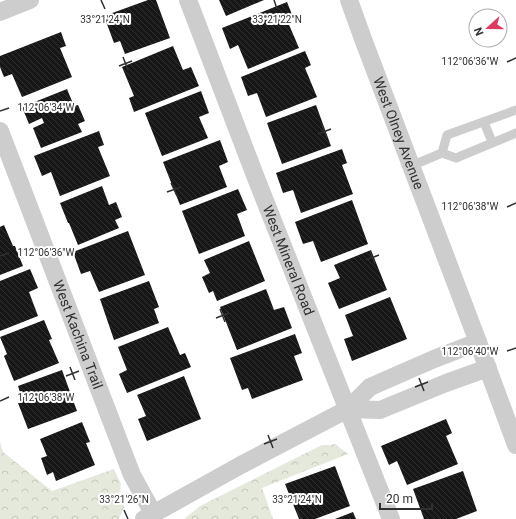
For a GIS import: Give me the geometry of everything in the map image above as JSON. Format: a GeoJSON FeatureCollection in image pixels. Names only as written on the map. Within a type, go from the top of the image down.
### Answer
{"type":"FeatureCollection","features":[{"type":"Feature","properties":{"kind":"street"},"geometry":{"type":"LineString","coordinates":[[0,12],[30,0]]}},
{"type":"Feature","properties":{"kind":"street","name":"West Mineral Road"},"geometry":{"type":"LineString","coordinates":[[188,0],[256,178],[391,519]]}},
{"type":"Feature","properties":{"kind":"street","name":"West Olney Avenue"},"geometry":{"type":"LineString","coordinates":[[349,0],[516,445]]}},
{"type":"Feature","properties":{"kind":"street","name":"West Kachina Trail"},"geometry":{"type":"LineString","coordinates":[[0,130],[148,516]]}},
{"type":"Feature","properties":{"kind":"street"},"geometry":{"type":"LineString","coordinates":[[148,516],[241,465],[348,410],[370,388],[434,359],[478,342]]}},
{"type":"Feature","properties":{"kind":"street"},"geometry":{"type":"LineString","coordinates":[[348,410],[380,410],[446,383],[488,368]]}},
{"type":"Feature","properties":{"kind":"street"},"geometry":{"type":"LineString","coordinates":[[404,372],[413,396]]}},
{"type":"Feature","properties":{"kind":"lane"},"geometry":{"type":"LineString","coordinates":[[442,153],[447,135],[516,110]]}},
{"type":"Feature","properties":{"kind":"lane"},"geometry":{"type":"LineString","coordinates":[[484,122],[492,142]]}},
{"type":"Feature","properties":{"kind":"lane"},"geometry":{"type":"LineString","coordinates":[[411,166],[442,153],[456,158],[516,133]]}},
{"type":"Feature","properties":{"kind":"green space"},"geometry":{"type":"Polygon","coordinates":[[[0,442],[3,452],[52,491],[114,469],[121,484],[119,496],[124,507],[119,519],[0,519],[0,442]]]}},
{"type":"Feature","properties":{"kind":"green space"},"geometry":{"type":"Polygon","coordinates":[[[335,444],[348,454],[262,488],[273,519],[184,519],[200,506],[322,445],[335,444]]]}},
{"type":"Feature","properties":{"kind":"building"},"geometry":{"type":"Polygon","coordinates":[[[148,0],[156,0],[170,38],[125,54],[120,41],[114,43],[104,16],[148,0]]]}},
{"type":"Feature","properties":{"kind":"building"},"geometry":{"type":"Polygon","coordinates":[[[219,0],[264,0],[226,16],[219,0]]]}},
{"type":"Feature","properties":{"kind":"building"},"geometry":{"type":"Polygon","coordinates":[[[287,2],[293,17],[287,20],[299,48],[248,69],[238,45],[230,49],[222,28],[287,2]]]}},
{"type":"Feature","properties":{"kind":"building"},"geometry":{"type":"Polygon","coordinates":[[[61,32],[66,46],[60,48],[72,77],[22,97],[12,74],[4,77],[0,67],[0,56],[61,32]]]}},
{"type":"Feature","properties":{"kind":"building"},"geometry":{"type":"Polygon","coordinates":[[[173,46],[183,70],[191,67],[199,86],[134,112],[129,98],[134,96],[122,67],[173,46]]]}},
{"type":"Feature","properties":{"kind":"building"},"geometry":{"type":"Polygon","coordinates":[[[305,51],[311,65],[305,68],[317,97],[266,117],[257,93],[248,96],[241,77],[305,51]]]}},
{"type":"Feature","properties":{"kind":"building"},"geometry":{"type":"Polygon","coordinates":[[[67,89],[74,106],[78,105],[85,121],[78,124],[82,132],[41,148],[33,128],[44,123],[42,118],[29,124],[22,107],[67,89]]]}},
{"type":"Feature","properties":{"kind":"building"},"geometry":{"type":"Polygon","coordinates":[[[201,91],[209,113],[199,117],[208,138],[162,156],[145,113],[201,91]]]}},
{"type":"Feature","properties":{"kind":"building"},"geometry":{"type":"Polygon","coordinates":[[[316,105],[331,146],[282,164],[267,123],[316,105]]]}},
{"type":"Feature","properties":{"kind":"building"},"geometry":{"type":"Polygon","coordinates":[[[99,131],[104,145],[98,147],[110,176],[60,196],[51,172],[42,176],[34,156],[99,131]]]}},
{"type":"Feature","properties":{"kind":"building"},"geometry":{"type":"Polygon","coordinates":[[[220,140],[228,162],[219,166],[227,187],[180,205],[163,162],[220,140]]]}},
{"type":"Feature","properties":{"kind":"building"},"geometry":{"type":"Polygon","coordinates":[[[342,149],[347,163],[342,165],[353,194],[301,213],[293,190],[283,193],[276,173],[342,149]]]}},
{"type":"Feature","properties":{"kind":"building"},"geometry":{"type":"Polygon","coordinates":[[[102,186],[109,205],[116,202],[122,217],[115,220],[119,228],[78,245],[60,203],[102,186]]]}},
{"type":"Feature","properties":{"kind":"building"},"geometry":{"type":"Polygon","coordinates":[[[238,189],[247,210],[237,214],[245,236],[199,254],[182,211],[238,189]]]}},
{"type":"Feature","properties":{"kind":"building"},"geometry":{"type":"Polygon","coordinates":[[[352,200],[368,244],[321,262],[313,241],[303,244],[295,222],[352,200]]]}},
{"type":"Feature","properties":{"kind":"building"},"geometry":{"type":"Polygon","coordinates":[[[4,225],[23,266],[0,275],[0,227],[4,225]]]}},
{"type":"Feature","properties":{"kind":"building"},"geometry":{"type":"Polygon","coordinates":[[[128,231],[145,275],[99,292],[90,271],[81,274],[73,252],[128,231]]]}},
{"type":"Feature","properties":{"kind":"building"},"geometry":{"type":"Polygon","coordinates":[[[249,241],[265,281],[217,301],[213,291],[209,293],[202,277],[210,273],[204,260],[249,241]]]}},
{"type":"Feature","properties":{"kind":"building"},"geometry":{"type":"Polygon","coordinates":[[[371,250],[387,290],[339,309],[328,283],[340,278],[334,265],[371,250]]]}},
{"type":"Feature","properties":{"kind":"building"},"geometry":{"type":"Polygon","coordinates":[[[30,269],[38,288],[29,292],[38,316],[0,331],[0,281],[30,269]]]}},
{"type":"Feature","properties":{"kind":"building"},"geometry":{"type":"Polygon","coordinates":[[[149,281],[159,307],[154,309],[159,323],[114,340],[100,299],[149,281]]]}},
{"type":"Feature","properties":{"kind":"building"},"geometry":{"type":"Polygon","coordinates":[[[266,289],[274,310],[284,307],[292,328],[237,350],[220,307],[266,289]]]}},
{"type":"Feature","properties":{"kind":"building"},"geometry":{"type":"Polygon","coordinates":[[[390,297],[407,339],[352,361],[344,339],[353,336],[345,315],[390,297]]]}},
{"type":"Feature","properties":{"kind":"building"},"geometry":{"type":"Polygon","coordinates":[[[44,320],[52,339],[49,340],[59,363],[14,381],[4,356],[7,354],[0,337],[44,320]]]}},
{"type":"Feature","properties":{"kind":"building"},"geometry":{"type":"Polygon","coordinates":[[[168,327],[180,355],[185,353],[191,367],[127,393],[119,374],[127,370],[118,347],[168,327]]]}},
{"type":"Feature","properties":{"kind":"building"},"geometry":{"type":"Polygon","coordinates":[[[295,334],[302,353],[294,356],[303,380],[252,399],[248,388],[242,390],[230,358],[295,334]]]}},
{"type":"Feature","properties":{"kind":"building"},"geometry":{"type":"Polygon","coordinates":[[[62,370],[77,411],[28,429],[18,403],[23,402],[18,386],[62,370]]]}},
{"type":"Feature","properties":{"kind":"building"},"geometry":{"type":"Polygon","coordinates":[[[184,376],[201,419],[147,441],[138,419],[146,416],[137,395],[184,376]]]}},
{"type":"Feature","properties":{"kind":"building"},"geometry":{"type":"Polygon","coordinates":[[[446,419],[452,433],[446,436],[458,464],[407,485],[397,461],[389,465],[381,446],[446,419]]]}},
{"type":"Feature","properties":{"kind":"building"},"geometry":{"type":"Polygon","coordinates":[[[82,422],[90,442],[86,443],[95,465],[56,481],[53,472],[47,475],[41,458],[47,456],[40,439],[82,422]]]}},
{"type":"Feature","properties":{"kind":"building"},"geometry":{"type":"Polygon","coordinates":[[[335,466],[350,506],[315,519],[299,519],[285,484],[335,466]]]}},
{"type":"Feature","properties":{"kind":"building"},"geometry":{"type":"Polygon","coordinates":[[[463,471],[477,511],[456,519],[424,519],[413,489],[463,471]]]}},
{"type":"Feature","properties":{"kind":"building"},"geometry":{"type":"Polygon","coordinates":[[[353,512],[356,519],[335,519],[353,512]]]}}]}
